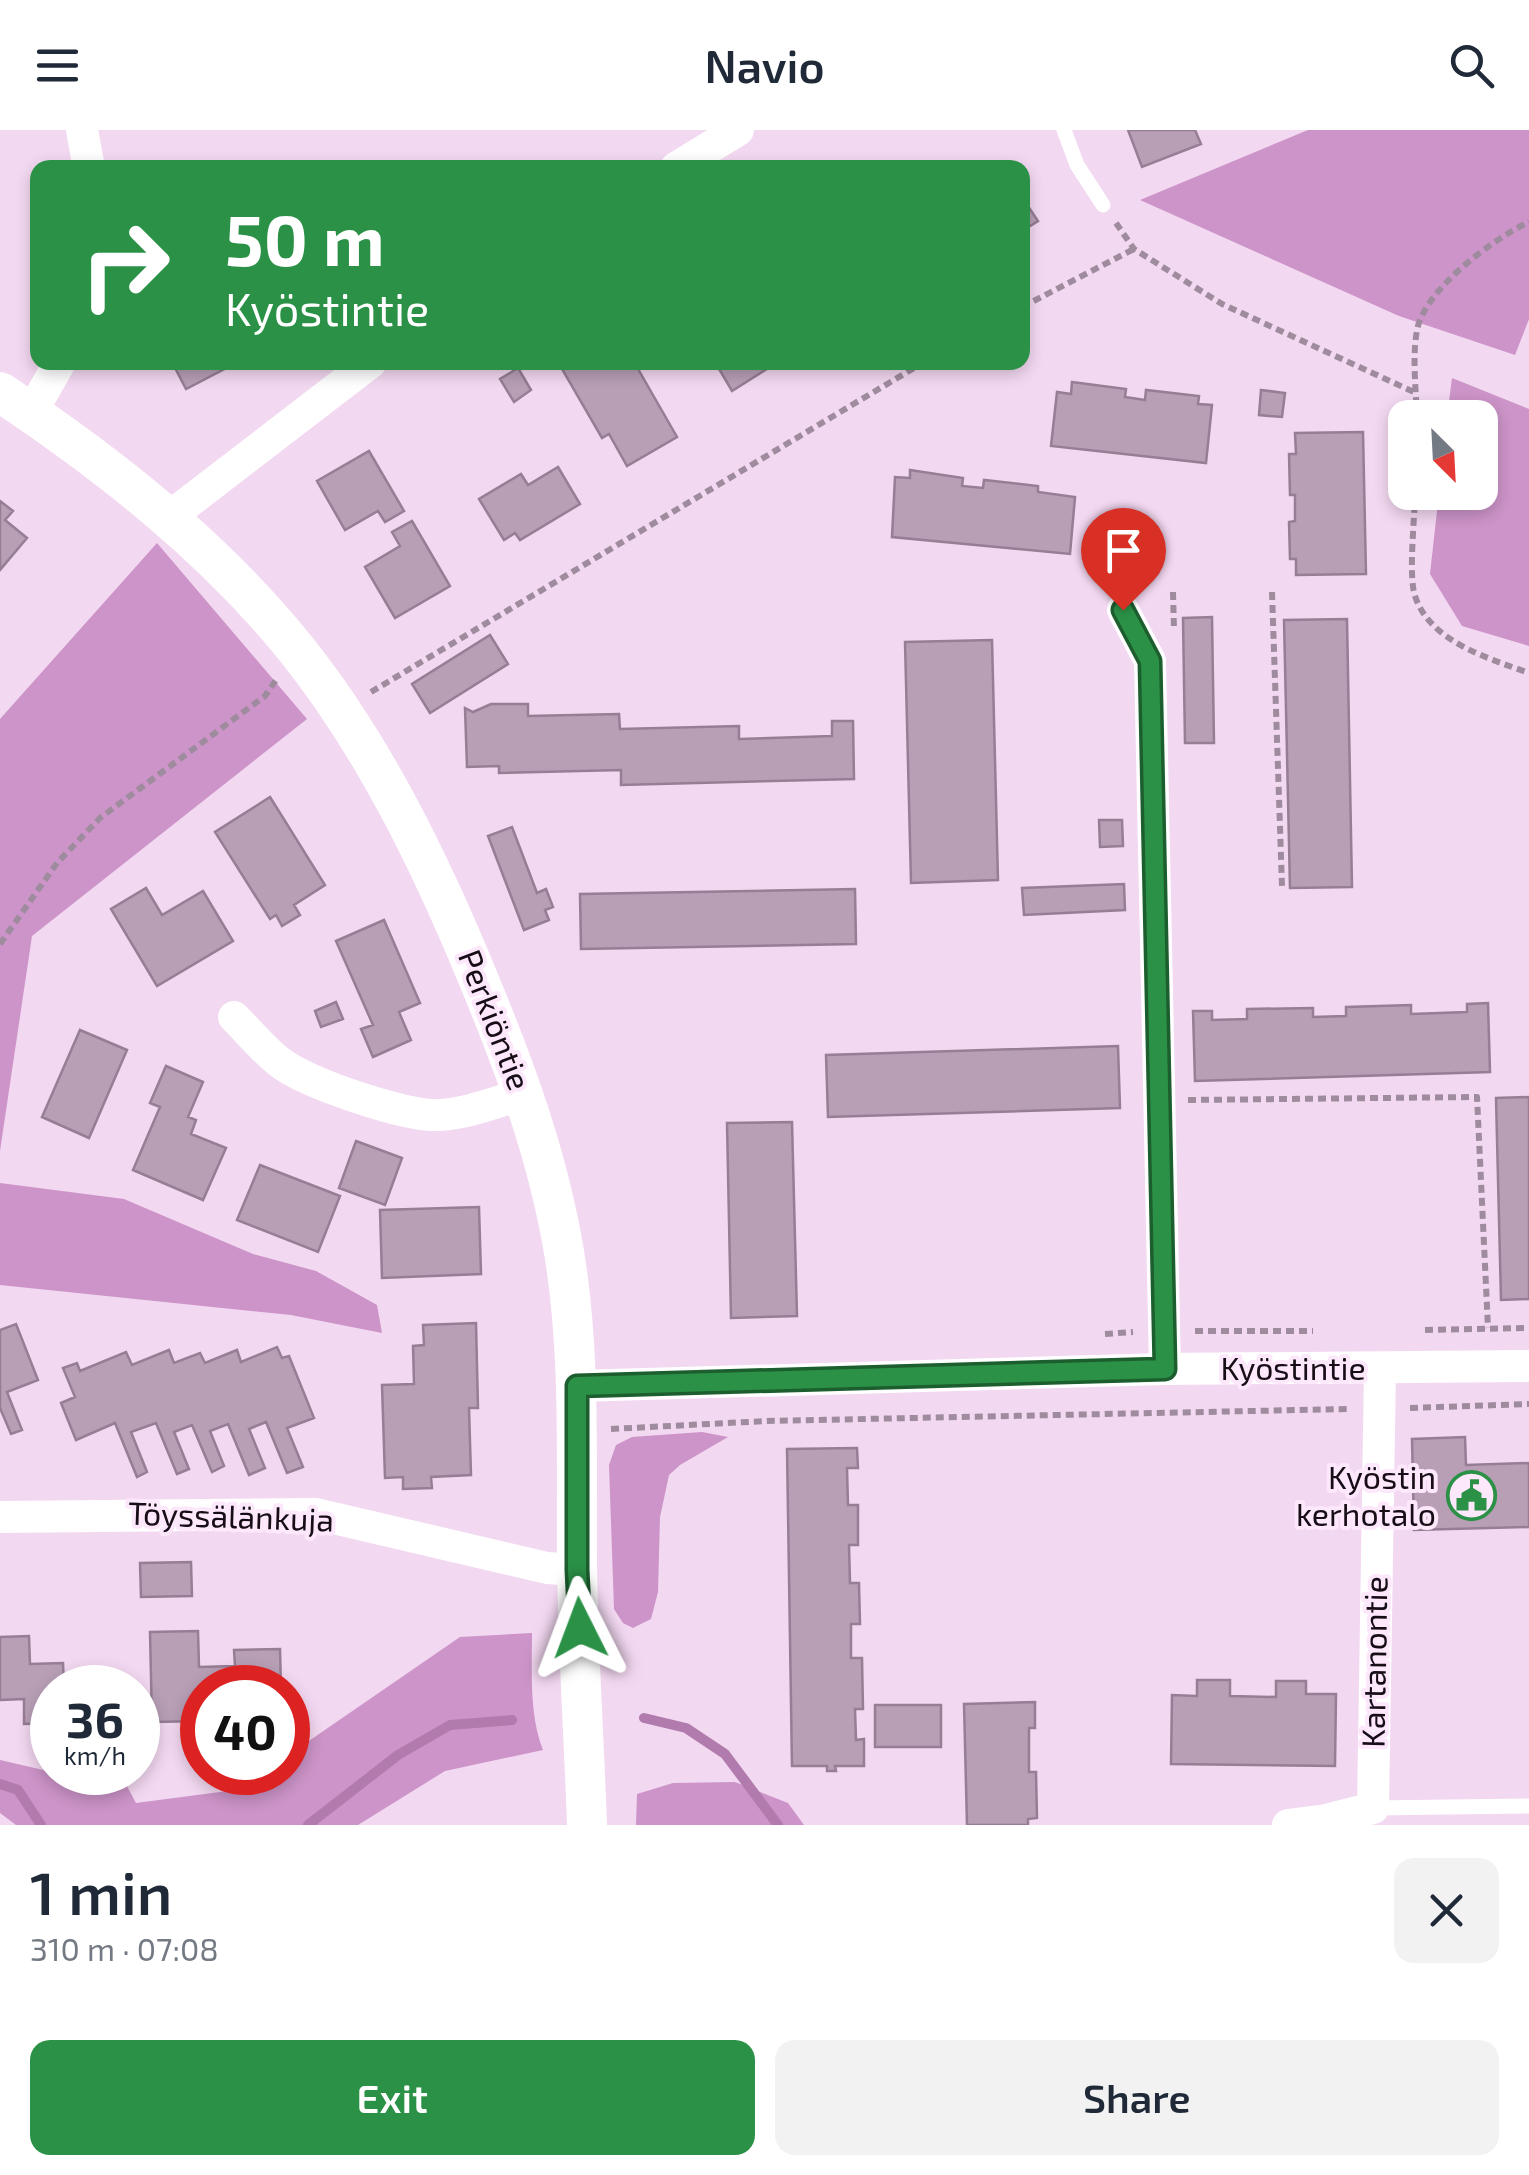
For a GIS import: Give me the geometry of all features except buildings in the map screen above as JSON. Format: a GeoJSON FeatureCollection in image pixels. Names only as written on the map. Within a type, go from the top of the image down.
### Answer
{"type":"FeatureCollection","features":[{"type":"Feature","properties":{"kind":"street"},"geometry":{"type":"LineString","coordinates":[[82,130],[88,160]]}},
{"type":"Feature","properties":{"kind":"street"},"geometry":{"type":"LineString","coordinates":[[689,160],[738,130]]}},
{"type":"Feature","properties":{"kind":"street"},"geometry":{"type":"LineString","coordinates":[[16,402],[51,370]]}},
{"type":"Feature","properties":{"kind":"street"},"geometry":{"type":"LineString","coordinates":[[168,518],[361,370]]}},
{"type":"Feature","properties":{"kind":"street","name":"Perkiöntie"},"geometry":{"type":"LineString","coordinates":[[16,402],[102,463],[168,518],[298,651],[362,747],[440,887],[524,1094],[543,1158],[592,1385],[577,1570],[586,1825]]}},
{"type":"Feature","properties":{"kind":"street"},"geometry":{"type":"LineString","coordinates":[[1123,610],[1150,661],[1165,1369]]}},
{"type":"Feature","properties":{"kind":"street"},"geometry":{"type":"LineString","coordinates":[[234,1017],[280,1064],[349,1095],[394,1109],[434,1116],[524,1094]]}},
{"type":"Feature","properties":{"kind":"street","name":"Kyöstintie"},"geometry":{"type":"LineString","coordinates":[[592,1385],[1165,1369],[1529,1366]]}},
{"type":"Feature","properties":{"kind":"street","name":"Kartanontie"},"geometry":{"type":"LineString","coordinates":[[1372,1816],[1380,1368]]}},
{"type":"Feature","properties":{"kind":"street","name":"Töyssälänkuja"},"geometry":{"type":"LineString","coordinates":[[0,1517],[316,1514],[547,1568],[577,1570]]}},
{"type":"Feature","properties":{"kind":"street"},"geometry":{"type":"LineString","coordinates":[[1288,1825],[1372,1816]]}},
{"type":"Feature","properties":{"kind":"lane"},"geometry":{"type":"LineString","coordinates":[[1064,130],[1077,164],[1103,205]]}},
{"type":"Feature","properties":{"kind":"lane"},"geometry":{"type":"LineString","coordinates":[[1372,1816],[1528,1806],[1525,1825]]}},
{"type":"Feature","properties":{"kind":"path"},"geometry":{"type":"LineString","coordinates":[[1103,205],[1134,249],[1222,304],[1416,392]]}},
{"type":"Feature","properties":{"kind":"path"},"geometry":{"type":"LineString","coordinates":[[1416,400],[1418,326],[1435,298],[1466,264],[1508,232],[1529,222]]}},
{"type":"Feature","properties":{"kind":"path"},"geometry":{"type":"LineString","coordinates":[[1030,303],[1134,249]]}},
{"type":"Feature","properties":{"kind":"path"},"geometry":{"type":"LineString","coordinates":[[362,698],[911,370]]}},
{"type":"Feature","properties":{"kind":"path"},"geometry":{"type":"LineString","coordinates":[[1415,510],[1413,592],[1424,615],[1447,637],[1485,657],[1529,673]]}},
{"type":"Feature","properties":{"kind":"path"},"geometry":{"type":"LineString","coordinates":[[1272,592],[1282,886]]}},
{"type":"Feature","properties":{"kind":"path"},"geometry":{"type":"LineString","coordinates":[[0,944],[57,863],[100,818],[265,696],[298,651]]}},
{"type":"Feature","properties":{"kind":"path"},"geometry":{"type":"LineString","coordinates":[[1182,1100],[1477,1097],[1488,1328]]}},
{"type":"Feature","properties":{"kind":"path"},"geometry":{"type":"LineString","coordinates":[[592,1385],[609,1429],[603,1442]]}},
{"type":"Feature","properties":{"kind":"path"},"geometry":{"type":"LineString","coordinates":[[609,1429],[1529,1404]]}},
{"type":"Feature","properties":{"kind":"shaded area"},"geometry":{"type":"Polygon","coordinates":[[[1308,130],[1529,130],[1529,319],[1515,355],[1399,316],[1140,200],[1308,130]]]}},
{"type":"Feature","properties":{"kind":"shaded area"},"geometry":{"type":"Polygon","coordinates":[[[1452,378],[1529,409],[1529,646],[1462,626],[1430,574],[1437,510],[1498,510],[1498,400],[1449,400],[1452,378]]]}},
{"type":"Feature","properties":{"kind":"shaded area"},"geometry":{"type":"Polygon","coordinates":[[[157,543],[307,719],[32,936],[0,1151],[0,719],[157,543]]]}},
{"type":"Feature","properties":{"kind":"shaded area"},"geometry":{"type":"Polygon","coordinates":[[[0,1183],[124,1199],[253,1254],[316,1271],[377,1305],[382,1333],[291,1315],[0,1285],[0,1183]]]}},
{"type":"Feature","properties":{"kind":"shaded area"},"geometry":{"type":"Polygon","coordinates":[[[702,1432],[728,1437],[669,1475],[660,1517],[658,1592],[651,1619],[633,1628],[623,1623],[614,1609],[609,1465],[616,1445],[632,1437],[702,1432]]]}},
{"type":"Feature","properties":{"kind":"shaded area"},"geometry":{"type":"Polygon","coordinates":[[[532,1633],[533,1708],[543,1750],[445,1771],[358,1825],[16,1825],[0,1813],[0,1760],[30,1767],[30,1795],[132,1795],[136,1803],[197,1795],[310,1795],[310,1740],[460,1637],[532,1633]]]}},
{"type":"Feature","properties":{"kind":"shaded area"},"geometry":{"type":"Polygon","coordinates":[[[735,1782],[788,1803],[804,1825],[636,1825],[637,1794],[673,1783],[735,1782]]]}},
{"type":"Feature","properties":{"kind":"waterway"},"geometry":{"type":"LineString","coordinates":[[644,1718],[686,1728],[725,1754],[778,1825]]}},
{"type":"Feature","properties":{"kind":"waterway"},"geometry":{"type":"LineString","coordinates":[[308,1825],[398,1755],[450,1725],[512,1720]]}},
{"type":"Feature","properties":{"kind":"waterway"},"geometry":{"type":"LineString","coordinates":[[0,1784],[18,1790],[41,1825]]}},
{"type":"Feature","properties":{"kind":"place","name":"Kyöstin kerhotalo"},"geometry":{"type":"Point","coordinates":[1471,1496]}},
{"type":"Feature","properties":{"kind":"route"},"geometry":{"type":"LineString","coordinates":[[580,1628],[577,1386],[1165,1369],[1150,661],[1123,610]]}}]}
